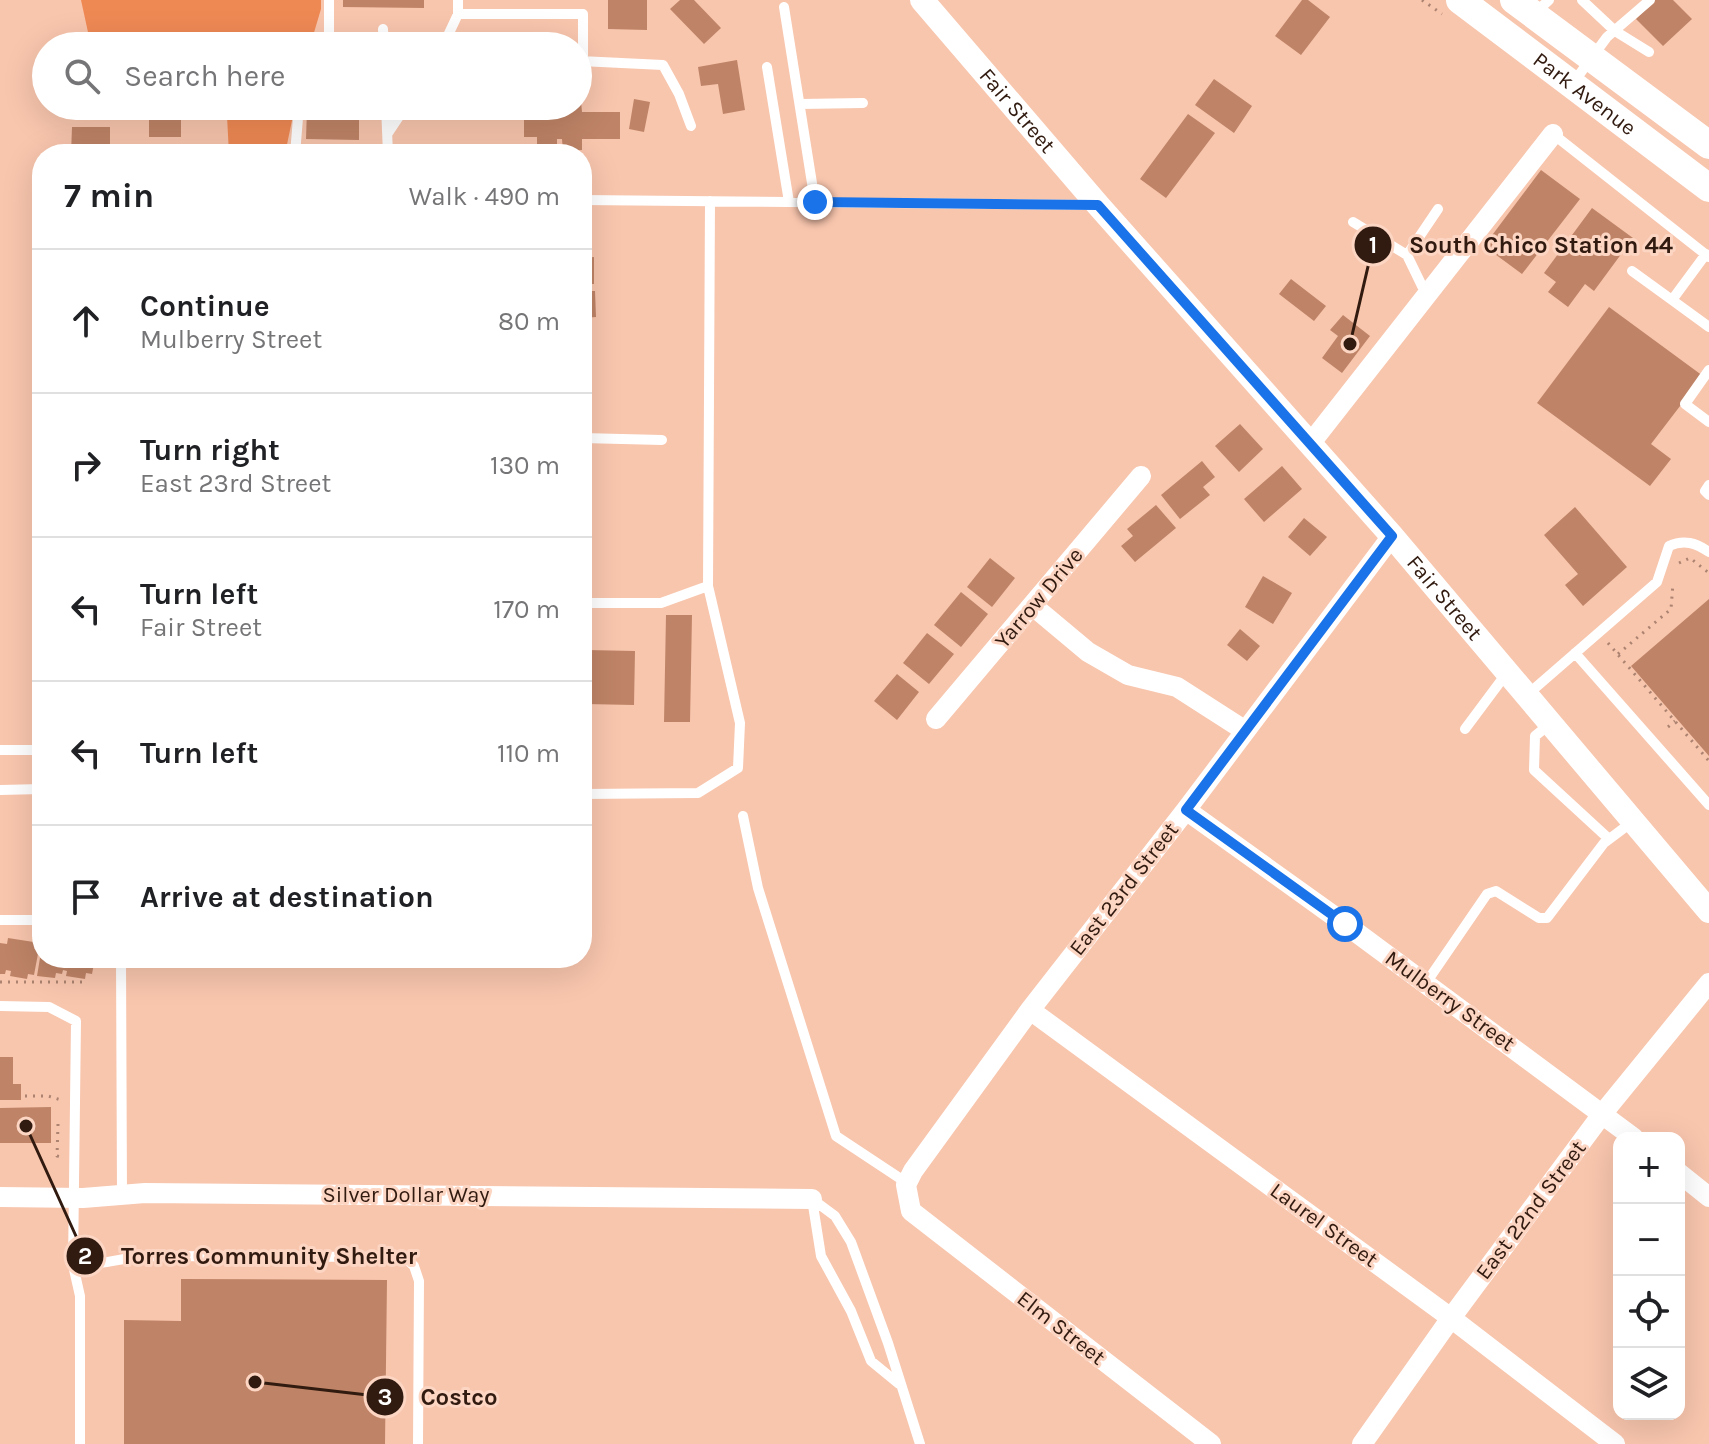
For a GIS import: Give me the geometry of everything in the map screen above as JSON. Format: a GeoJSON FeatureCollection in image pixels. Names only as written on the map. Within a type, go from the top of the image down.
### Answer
{"type":"FeatureCollection","features":[{"type":"Feature","properties":{"kind":"main road","name":"Park Avenue"},"geometry":{"type":"LineString","coordinates":[[1460,0],[1709,188]]}},
{"type":"Feature","properties":{"kind":"main road","name":"Park Avenue"},"geometry":{"type":"LineString","coordinates":[[1532,5],[1591,57],[1709,145]]}},
{"type":"Feature","properties":{"kind":"street","name":"Fair Street"},"geometry":{"type":"LineString","coordinates":[[922,0],[1098,205],[1392,536],[1550,724],[1707,903]]}},
{"type":"Feature","properties":{"kind":"street"},"geometry":{"type":"LineString","coordinates":[[1310,444],[1553,134]]}},
{"type":"Feature","properties":{"kind":"street","name":"Yarrow Drive"},"geometry":{"type":"LineString","coordinates":[[936,719],[1141,476]]}},
{"type":"Feature","properties":{"kind":"street","name":"East 23rd Street"},"geometry":{"type":"LineString","coordinates":[[907,1183],[1030,1010],[1186,810],[1392,536]]}},
{"type":"Feature","properties":{"kind":"street"},"geometry":{"type":"LineString","coordinates":[[1033,606],[1088,652],[1128,675],[1177,687],[1244,730]]}},
{"type":"Feature","properties":{"kind":"street","name":"Mulberry Street"},"geometry":{"type":"LineString","coordinates":[[1186,810],[1627,1132]]}},
{"type":"Feature","properties":{"kind":"street","name":"East 22nd Street"},"geometry":{"type":"LineString","coordinates":[[1362,1444],[1603,1113],[1709,983]]}},
{"type":"Feature","properties":{"kind":"street","name":"Laurel Street"},"geometry":{"type":"LineString","coordinates":[[1030,1010],[1451,1318],[1615,1444]]}},
{"type":"Feature","properties":{"kind":"street"},"geometry":{"type":"LineString","coordinates":[[1685,1178],[1709,1197]]}},
{"type":"Feature","properties":{"kind":"street","name":"Elm Street"},"geometry":{"type":"LineString","coordinates":[[907,1183],[911,1211],[1211,1444]]}},
{"type":"Feature","properties":{"kind":"street","name":"Silver Dollar Way"},"geometry":{"type":"LineString","coordinates":[[0,1197],[74,1198],[185,1193],[812,1199]]}},
{"type":"Feature","properties":{"kind":"lane"},"geometry":{"type":"LineString","coordinates":[[329,0],[329,32]]}},
{"type":"Feature","properties":{"kind":"lane"},"geometry":{"type":"LineString","coordinates":[[450,32],[458,14],[458,0]]}},
{"type":"Feature","properties":{"kind":"lane"},"geometry":{"type":"LineString","coordinates":[[1582,0],[1615,31],[1649,52]]}},
{"type":"Feature","properties":{"kind":"lane"},"geometry":{"type":"LineString","coordinates":[[1572,84],[1615,31],[1650,0]]}},
{"type":"Feature","properties":{"kind":"lane"},"geometry":{"type":"LineString","coordinates":[[784,7],[815,202]]}},
{"type":"Feature","properties":{"kind":"lane"},"geometry":{"type":"LineString","coordinates":[[458,14],[583,14],[582,32]]}},
{"type":"Feature","properties":{"kind":"lane"},"geometry":{"type":"LineString","coordinates":[[592,62],[663,65],[679,94],[691,126]]}},
{"type":"Feature","properties":{"kind":"lane"},"geometry":{"type":"LineString","coordinates":[[767,67],[789,202]]}},
{"type":"Feature","properties":{"kind":"lane"},"geometry":{"type":"LineString","coordinates":[[800,104],[863,103]]}},
{"type":"Feature","properties":{"kind":"lane"},"geometry":{"type":"LineString","coordinates":[[296,144],[298,120]]}},
{"type":"Feature","properties":{"kind":"lane"},"geometry":{"type":"LineString","coordinates":[[386,120],[387,144]]}},
{"type":"Feature","properties":{"kind":"lane"},"geometry":{"type":"LineString","coordinates":[[387,135],[397,120]]}},
{"type":"Feature","properties":{"kind":"lane"},"geometry":{"type":"LineString","coordinates":[[1553,134],[1707,255],[1672,300]]}},
{"type":"Feature","properties":{"kind":"lane"},"geometry":{"type":"LineString","coordinates":[[592,200],[1098,205]]}},
{"type":"Feature","properties":{"kind":"lane"},"geometry":{"type":"LineString","coordinates":[[592,794],[698,793],[738,768],[740,723],[708,586],[710,201]]}},
{"type":"Feature","properties":{"kind":"lane"},"geometry":{"type":"LineString","coordinates":[[1407,255],[1438,209]]}},
{"type":"Feature","properties":{"kind":"lane"},"geometry":{"type":"LineString","coordinates":[[1353,222],[1407,255],[1422,286],[1430,292]]}},
{"type":"Feature","properties":{"kind":"lane"},"geometry":{"type":"LineString","coordinates":[[1632,271],[1709,327]]}},
{"type":"Feature","properties":{"kind":"lane"},"geometry":{"type":"LineString","coordinates":[[1709,370],[1685,404],[1709,422]]}},
{"type":"Feature","properties":{"kind":"lane"},"geometry":{"type":"LineString","coordinates":[[592,438],[662,440]]}},
{"type":"Feature","properties":{"kind":"lane"},"geometry":{"type":"LineString","coordinates":[[1709,485],[1705,491],[1709,495]]}},
{"type":"Feature","properties":{"kind":"lane"},"geometry":{"type":"LineString","coordinates":[[1527,695],[1657,582],[1669,546],[1679,542],[1698,544],[1709,552]]}},
{"type":"Feature","properties":{"kind":"lane"},"geometry":{"type":"LineString","coordinates":[[592,603],[661,603],[708,586]]}},
{"type":"Feature","properties":{"kind":"lane"},"geometry":{"type":"LineString","coordinates":[[1575,653],[1709,805]]}},
{"type":"Feature","properties":{"kind":"lane"},"geometry":{"type":"LineString","coordinates":[[1465,729],[1507,673]]}},
{"type":"Feature","properties":{"kind":"lane"},"geometry":{"type":"LineString","coordinates":[[1550,724],[1535,736],[1534,770],[1609,839]]}},
{"type":"Feature","properties":{"kind":"lane"},"geometry":{"type":"LineString","coordinates":[[0,750],[32,750]]}},
{"type":"Feature","properties":{"kind":"lane"},"geometry":{"type":"LineString","coordinates":[[0,790],[32,789]]}},
{"type":"Feature","properties":{"kind":"lane"},"geometry":{"type":"LineString","coordinates":[[743,816],[758,888],[836,1136],[907,1183]]}},
{"type":"Feature","properties":{"kind":"lane"},"geometry":{"type":"LineString","coordinates":[[1426,983],[1487,894],[1496,891],[1539,918],[1547,918],[1609,839],[1634,821]]}},
{"type":"Feature","properties":{"kind":"lane"},"geometry":{"type":"LineString","coordinates":[[0,920],[32,920]]}},
{"type":"Feature","properties":{"kind":"lane"},"geometry":{"type":"LineString","coordinates":[[121,968],[122,1195]]}},
{"type":"Feature","properties":{"kind":"lane"},"geometry":{"type":"LineString","coordinates":[[0,1006],[49,1007],[76,1021],[73,1265],[80,1296],[80,1444]]}},
{"type":"Feature","properties":{"kind":"lane"},"geometry":{"type":"LineString","coordinates":[[812,1199],[821,1256],[851,1311],[871,1361],[900,1385]]}},
{"type":"Feature","properties":{"kind":"lane"},"geometry":{"type":"LineString","coordinates":[[812,1199],[835,1216],[851,1242],[920,1444]]}},
{"type":"Feature","properties":{"kind":"lane"},"geometry":{"type":"LineString","coordinates":[[73,1265],[97,1266],[117,1259],[142,1256],[404,1257],[414,1266],[419,1281],[418,1444]]}},
{"type":"Feature","properties":{"kind":"path"},"geometry":{"type":"LineString","coordinates":[[1674,564],[1690,558],[1709,573]]}},
{"type":"Feature","properties":{"kind":"path"},"geometry":{"type":"LineString","coordinates":[[1618,654],[1671,609],[1673,579]]}},
{"type":"Feature","properties":{"kind":"path"},"geometry":{"type":"LineString","coordinates":[[1608,643],[1709,761]]}},
{"type":"Feature","properties":{"kind":"path"},"geometry":{"type":"LineString","coordinates":[[1668,727],[1675,721]]}},
{"type":"Feature","properties":{"kind":"path"},"geometry":{"type":"LineString","coordinates":[[0,982],[87,982]]}},
{"type":"Feature","properties":{"kind":"path"},"geometry":{"type":"LineString","coordinates":[[25,1096],[60,1099],[66,1107]]}},
{"type":"Feature","properties":{"kind":"path"},"geometry":{"type":"LineString","coordinates":[[58,1124],[57,1156],[66,1158],[66,1155]]}},
{"type":"Feature","properties":{"kind":"shaded area"},"geometry":{"type":"Polygon","coordinates":[[[81,0],[321,0],[314,32],[88,32],[81,0]]]}},
{"type":"Feature","properties":{"kind":"shaded area"},"geometry":{"type":"Polygon","coordinates":[[[227,120],[292,120],[287,144],[228,144],[227,120]]]}},
{"type":"Feature","properties":{"kind":"building"},"geometry":{"type":"Polygon","coordinates":[[[343,0],[424,0],[424,8],[343,7],[343,0]]]}},
{"type":"Feature","properties":{"kind":"building"},"geometry":{"type":"Polygon","coordinates":[[[608,0],[647,0],[647,30],[608,29],[608,0]]]}},
{"type":"Feature","properties":{"kind":"building"},"geometry":{"type":"Polygon","coordinates":[[[680,0],[694,0],[721,28],[704,44],[670,9],[680,0]]]}},
{"type":"Feature","properties":{"kind":"building"},"geometry":{"type":"Polygon","coordinates":[[[1302,0],[1308,0],[1330,17],[1301,55],[1275,36],[1302,0]]]}},
{"type":"Feature","properties":{"kind":"building"},"geometry":{"type":"Polygon","coordinates":[[[1655,0],[1673,0],[1692,19],[1663,46],[1636,19],[1655,0]]]}},
{"type":"Feature","properties":{"kind":"building"},"geometry":{"type":"Polygon","coordinates":[[[737,60],[745,110],[723,114],[718,84],[701,86],[698,67],[737,60]]]}},
{"type":"Feature","properties":{"kind":"building"},"geometry":{"type":"Polygon","coordinates":[[[1214,79],[1252,106],[1234,133],[1195,105],[1214,79]]]}},
{"type":"Feature","properties":{"kind":"building"},"geometry":{"type":"Polygon","coordinates":[[[634,99],[650,102],[644,132],[629,129],[634,99]]]}},
{"type":"Feature","properties":{"kind":"building"},"geometry":{"type":"Polygon","coordinates":[[[592,112],[620,112],[620,139],[582,139],[582,144],[562,144],[562,139],[557,139],[557,144],[537,144],[537,137],[524,137],[524,120],[592,120],[592,112]]]}},
{"type":"Feature","properties":{"kind":"building"},"geometry":{"type":"Polygon","coordinates":[[[1188,114],[1215,133],[1166,198],[1140,179],[1188,114]]]}},
{"type":"Feature","properties":{"kind":"building"},"geometry":{"type":"Polygon","coordinates":[[[149,120],[181,120],[181,137],[149,137],[149,120]]]}},
{"type":"Feature","properties":{"kind":"building"},"geometry":{"type":"Polygon","coordinates":[[[307,120],[359,120],[359,140],[306,139],[307,120]]]}},
{"type":"Feature","properties":{"kind":"building"},"geometry":{"type":"Polygon","coordinates":[[[72,127],[110,127],[110,144],[71,144],[72,127]]]}},
{"type":"Feature","properties":{"kind":"building"},"geometry":{"type":"Polygon","coordinates":[[[1541,170],[1580,199],[1522,274],[1484,246],[1541,170]]]}},
{"type":"Feature","properties":{"kind":"building"},"geometry":{"type":"Polygon","coordinates":[[[1592,208],[1633,238],[1594,291],[1585,284],[1568,307],[1548,292],[1556,282],[1544,273],[1592,208]]]}},
{"type":"Feature","properties":{"kind":"building"},"geometry":{"type":"Polygon","coordinates":[[[594,257],[594,284],[592,284],[594,257]]]}},
{"type":"Feature","properties":{"kind":"building"},"geometry":{"type":"Polygon","coordinates":[[[1291,279],[1326,306],[1314,321],[1279,294],[1291,279]]]}},
{"type":"Feature","properties":{"kind":"building"},"geometry":{"type":"Polygon","coordinates":[[[592,291],[595,291],[596,317],[592,317],[592,291]]]}},
{"type":"Feature","properties":{"kind":"building"},"geometry":{"type":"Polygon","coordinates":[[[1609,307],[1703,376],[1651,444],[1671,459],[1650,486],[1537,403],[1609,307]]]}},
{"type":"Feature","properties":{"kind":"building"},"geometry":{"type":"Polygon","coordinates":[[[1343,315],[1370,336],[1342,373],[1322,358],[1338,336],[1330,330],[1343,315]]]}},
{"type":"Feature","properties":{"kind":"building"},"geometry":{"type":"Polygon","coordinates":[[[1240,424],[1263,449],[1239,472],[1215,446],[1240,424]]]}},
{"type":"Feature","properties":{"kind":"building"},"geometry":{"type":"Polygon","coordinates":[[[1202,461],[1215,477],[1203,487],[1210,495],[1180,519],[1161,495],[1202,461]]]}},
{"type":"Feature","properties":{"kind":"building"},"geometry":{"type":"Polygon","coordinates":[[[1282,466],[1302,489],[1264,522],[1244,499],[1282,466]]]}},
{"type":"Feature","properties":{"kind":"building"},"geometry":{"type":"Polygon","coordinates":[[[1156,505],[1176,528],[1135,562],[1121,546],[1133,536],[1127,529],[1156,505]]]}},
{"type":"Feature","properties":{"kind":"building"},"geometry":{"type":"Polygon","coordinates":[[[1575,507],[1627,567],[1583,606],[1565,585],[1578,574],[1544,535],[1575,507]]]}},
{"type":"Feature","properties":{"kind":"building"},"geometry":{"type":"Polygon","coordinates":[[[1304,518],[1327,537],[1310,556],[1288,537],[1304,518]]]}},
{"type":"Feature","properties":{"kind":"building"},"geometry":{"type":"Polygon","coordinates":[[[990,558],[1015,578],[992,607],[967,587],[990,558]]]}},
{"type":"Feature","properties":{"kind":"building"},"geometry":{"type":"Polygon","coordinates":[[[1263,576],[1292,593],[1273,624],[1245,607],[1263,576]]]}},
{"type":"Feature","properties":{"kind":"building"},"geometry":{"type":"Polygon","coordinates":[[[961,592],[988,614],[961,647],[934,625],[961,592]]]}},
{"type":"Feature","properties":{"kind":"building"},"geometry":{"type":"Polygon","coordinates":[[[1709,599],[1709,756],[1631,666],[1709,599]]]}},
{"type":"Feature","properties":{"kind":"building"},"geometry":{"type":"Polygon","coordinates":[[[666,615],[692,615],[690,722],[664,722],[666,615]]]}},
{"type":"Feature","properties":{"kind":"building"},"geometry":{"type":"Polygon","coordinates":[[[1240,629],[1260,646],[1247,661],[1227,645],[1240,629]]]}},
{"type":"Feature","properties":{"kind":"building"},"geometry":{"type":"Polygon","coordinates":[[[927,633],[954,654],[929,684],[903,663],[927,633]]]}},
{"type":"Feature","properties":{"kind":"building"},"geometry":{"type":"Polygon","coordinates":[[[592,650],[635,651],[634,705],[592,704],[592,650]]]}},
{"type":"Feature","properties":{"kind":"building"},"geometry":{"type":"Polygon","coordinates":[[[897,674],[919,692],[897,720],[874,701],[897,674]]]}},
{"type":"Feature","properties":{"kind":"building"},"geometry":{"type":"Polygon","coordinates":[[[8,938],[32,942],[34,975],[28,974],[27,979],[10,976],[11,971],[6,970],[5,974],[0,974],[0,943],[7,944],[8,938]]]}},
{"type":"Feature","properties":{"kind":"building"},"geometry":{"type":"Polygon","coordinates":[[[38,968],[93,968],[92,974],[86,973],[85,979],[66,976],[67,971],[63,970],[62,974],[56,973],[55,978],[37,976],[38,968]]]}},
{"type":"Feature","properties":{"kind":"building"},"geometry":{"type":"Polygon","coordinates":[[[0,1057],[13,1057],[13,1084],[21,1084],[21,1100],[0,1100],[0,1057]]]}},
{"type":"Feature","properties":{"kind":"building"},"geometry":{"type":"Polygon","coordinates":[[[51,1107],[51,1143],[0,1143],[0,1108],[51,1107]]]}},
{"type":"Feature","properties":{"kind":"building"},"geometry":{"type":"Polygon","coordinates":[[[181,1279],[387,1280],[385,1444],[124,1444],[124,1320],[181,1321],[181,1279]]]}},
{"type":"Feature","properties":{"kind":"place","name":"South Chico Station 44"},"geometry":{"type":"Point","coordinates":[1350,344]}},
{"type":"Feature","properties":{"kind":"place","name":"Torres Community Shelter"},"geometry":{"type":"Point","coordinates":[26,1126]}},
{"type":"Feature","properties":{"kind":"place","name":"Costco"},"geometry":{"type":"Point","coordinates":[255,1382]}},
{"type":"Feature","properties":{"kind":"route"},"geometry":{"type":"LineString","coordinates":[[815,202],[1098,205],[1392,536],[1186,810],[1345,924]]}}]}
